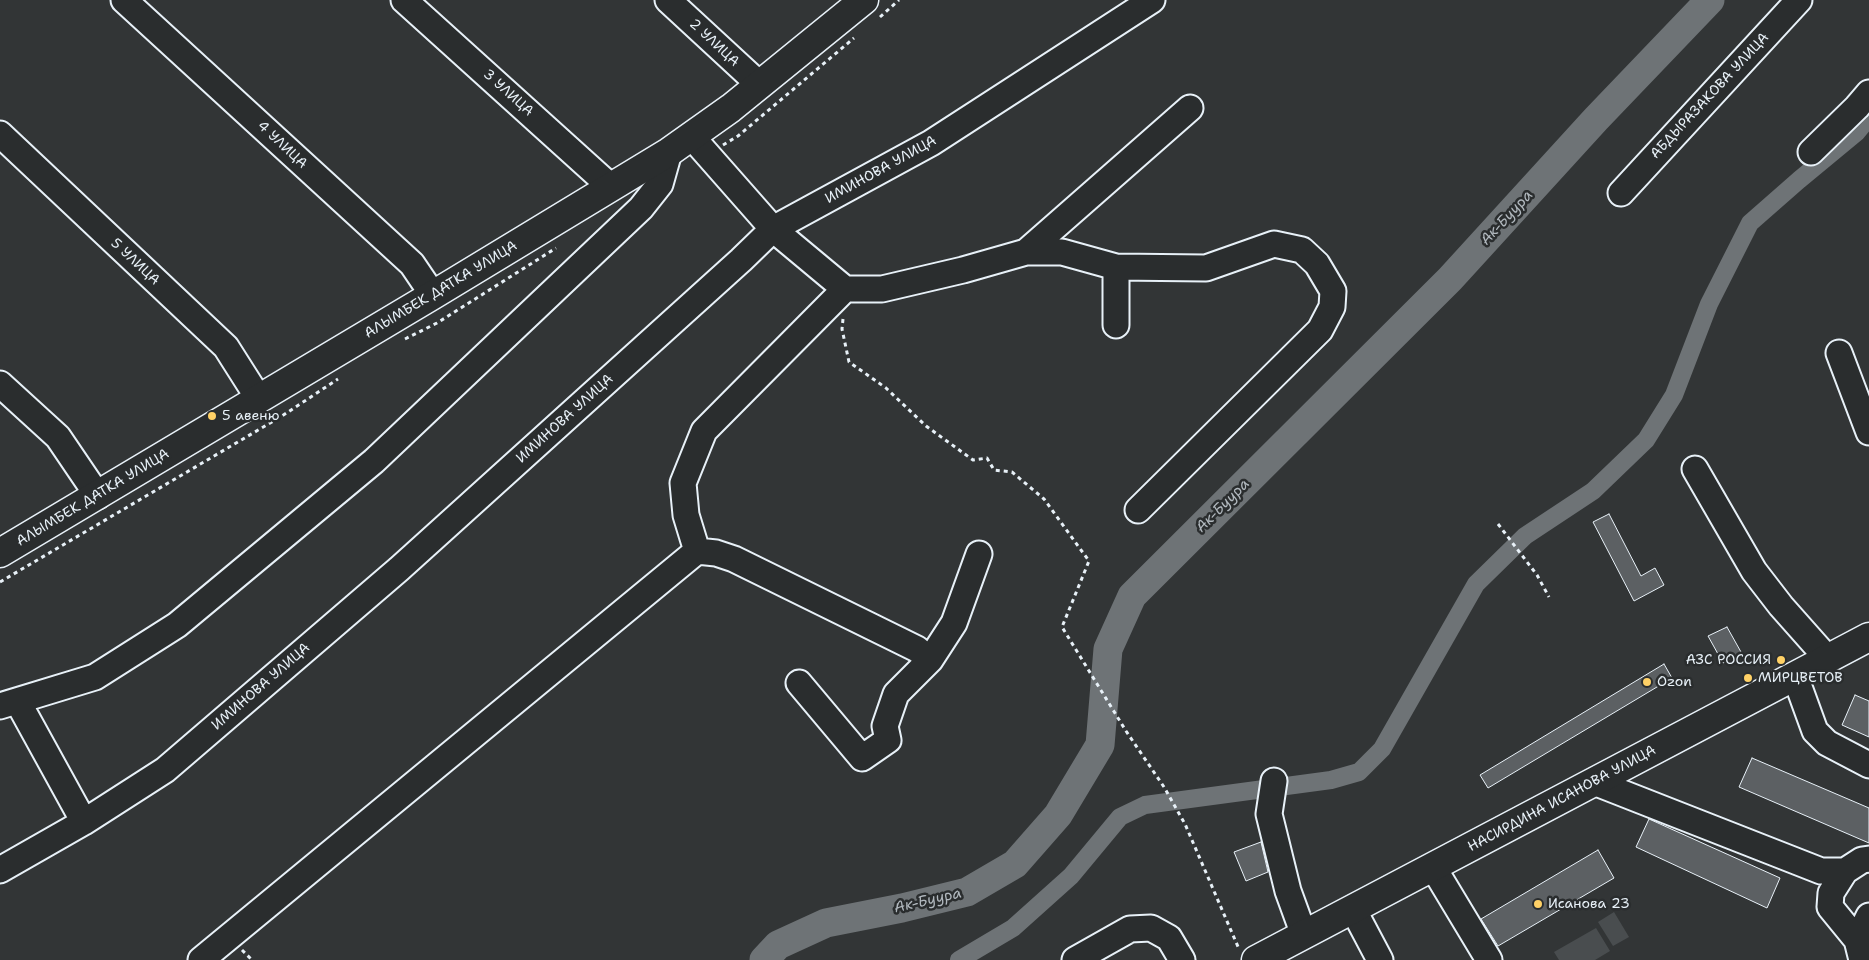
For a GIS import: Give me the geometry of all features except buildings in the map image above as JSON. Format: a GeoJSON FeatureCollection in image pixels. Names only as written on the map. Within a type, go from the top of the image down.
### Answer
{"type":"FeatureCollection","features":[{"type":"Feature","properties":{"kind":"main road","name":"АЛЫМБЕК ДАТКА УЛИЦА"},"geometry":{"type":"LineString","coordinates":[[0,553],[669,152],[760,86],[864,0]]}},
{"type":"Feature","properties":{"kind":"main road","name":"НАСИРДИНА ИСАНОВА УЛИЦА"},"geometry":{"type":"LineString","coordinates":[[1263,955],[1869,637]]}},
{"type":"Feature","properties":{"kind":"street","name":"4 УЛИЦА"},"geometry":{"type":"LineString","coordinates":[[124,0],[412,264],[433,295]]}},
{"type":"Feature","properties":{"kind":"street","name":"3 УЛИЦА"},"geometry":{"type":"LineString","coordinates":[[404,0],[612,186]]}},
{"type":"Feature","properties":{"kind":"street","name":"2 УЛИЦА"},"geometry":{"type":"LineString","coordinates":[[668,0],[760,86]]}},
{"type":"Feature","properties":{"kind":"street","name":"ИМИНОВА УЛИЦА"},"geometry":{"type":"LineString","coordinates":[[0,870],[84,822],[165,770],[392,575],[773,230],[931,143],[1152,0]]}},
{"type":"Feature","properties":{"kind":"street","name":"АБДЫРАЗАКОВА УЛИЦА"},"geometry":{"type":"LineString","coordinates":[[1620,193],[1799,0]]}},
{"type":"Feature","properties":{"kind":"street"},"geometry":{"type":"LineString","coordinates":[[1811,152],[1858,107],[1869,93]]}},
{"type":"Feature","properties":{"kind":"street"},"geometry":{"type":"LineString","coordinates":[[1026,252],[1190,108]]}},
{"type":"Feature","properties":{"kind":"street","name":"5 УЛИЦА"},"geometry":{"type":"LineString","coordinates":[[0,134],[226,347],[259,399]]}},
{"type":"Feature","properties":{"kind":"street"},"geometry":{"type":"LineString","coordinates":[[692,137],[773,230],[845,289],[882,288],[963,270],[1026,252],[1062,252],[1116,267],[1206,268],[1274,244],[1302,250],[1316,264],[1333,291],[1332,307],[1320,330],[1138,510]]}},
{"type":"Feature","properties":{"kind":"street"},"geometry":{"type":"LineString","coordinates":[[84,822],[9,704],[94,677],[177,625],[374,461],[641,208],[660,184],[669,152]]}},
{"type":"Feature","properties":{"kind":"street"},"geometry":{"type":"LineString","coordinates":[[1116,267],[1116,325]]}},
{"type":"Feature","properties":{"kind":"street"},"geometry":{"type":"LineString","coordinates":[[696,551],[686,515],[683,483],[704,430],[845,289]]}},
{"type":"Feature","properties":{"kind":"street"},"geometry":{"type":"LineString","coordinates":[[1839,353],[1869,432]]}},
{"type":"Feature","properties":{"kind":"street"},"geometry":{"type":"LineString","coordinates":[[0,384],[58,437],[98,496]]}},
{"type":"Feature","properties":{"kind":"street"},"geometry":{"type":"LineString","coordinates":[[1695,469],[1754,571],[1781,606],[1828,659]]}},
{"type":"Feature","properties":{"kind":"street"},"geometry":{"type":"LineString","coordinates":[[201,960],[696,551],[734,559],[917,649],[930,660]]}},
{"type":"Feature","properties":{"kind":"street"},"geometry":{"type":"LineString","coordinates":[[798,683],[862,758],[888,740],[885,726],[896,694],[930,660],[954,623],[979,554]]}},
{"type":"Feature","properties":{"kind":"street"},"geometry":{"type":"LineString","coordinates":[[1795,676],[1815,731],[1828,743],[1869,765]]}},
{"type":"Feature","properties":{"kind":"street"},"geometry":{"type":"LineString","coordinates":[[1274,781],[1269,814],[1288,891],[1304,935]]}},
{"type":"Feature","properties":{"kind":"street"},"geometry":{"type":"LineString","coordinates":[[1594,782],[1821,871],[1845,870],[1862,860],[1869,859]]}},
{"type":"Feature","properties":{"kind":"street"},"geometry":{"type":"LineString","coordinates":[[1433,867],[1489,960]]}},
{"type":"Feature","properties":{"kind":"street"},"geometry":{"type":"LineString","coordinates":[[1845,870],[1831,893],[1830,907],[1859,950]]}},
{"type":"Feature","properties":{"kind":"street"},"geometry":{"type":"LineString","coordinates":[[1353,909],[1380,960]]}},
{"type":"Feature","properties":{"kind":"street"},"geometry":{"type":"LineString","coordinates":[[1859,950],[1869,916]]}},
{"type":"Feature","properties":{"kind":"street"},"geometry":{"type":"LineString","coordinates":[[1075,960],[1130,929],[1151,928],[1169,938],[1182,960]]}},
{"type":"Feature","properties":{"kind":"path"},"geometry":{"type":"LineString","coordinates":[[403,340],[437,323],[558,246]]}},
{"type":"Feature","properties":{"kind":"path"},"geometry":{"type":"LineString","coordinates":[[845,289],[842,330],[849,362],[886,388],[926,426],[973,460],[987,458],[994,470],[1012,472],[1044,500],[1090,561],[1062,627],[1164,787],[1263,955]]}},
{"type":"Feature","properties":{"kind":"path"},"geometry":{"type":"LineString","coordinates":[[0,582],[282,416],[346,374]]}},
{"type":"Feature","properties":{"kind":"path"},"geometry":{"type":"LineString","coordinates":[[1498,524],[1537,575],[1549,597]]}},
{"type":"Feature","properties":{"kind":"shaded area"},"geometry":{"type":"Polygon","coordinates":[[[1614,912],[1629,937],[1613,946],[1598,922],[1614,912]]]}},
{"type":"Feature","properties":{"kind":"shaded area"},"geometry":{"type":"Polygon","coordinates":[[[1596,928],[1610,951],[1595,960],[1559,960],[1554,952],[1596,928]]]}},
{"type":"Feature","properties":{"kind":"waterway","name":"Ак-Буура"},"geometry":{"type":"LineString","coordinates":[[764,960],[778,945],[826,923],[902,908],[967,892],[1015,864],[1058,815],[1100,745],[1108,649],[1132,596],[1450,279],[1596,119],[1710,0]]}},
{"type":"Feature","properties":{"kind":"waterway"},"geometry":{"type":"LineString","coordinates":[[959,960],[1013,928],[1071,876],[1120,817],[1145,805],[1331,780],[1359,772],[1382,749],[1476,584],[1525,536],[1593,491],[1646,440],[1674,395],[1709,304],[1750,223],[1857,132],[1869,117]]}},
{"type":"Feature","properties":{"kind":"place","name":"5 авеню"},"geometry":{"type":"Point","coordinates":[212,416]}},
{"type":"Feature","properties":{"kind":"place","name":"АЗС РОССИЯ"},"geometry":{"type":"Point","coordinates":[1781,660]}},
{"type":"Feature","properties":{"kind":"place","name":"МИРЦВЕТОВ"},"geometry":{"type":"Point","coordinates":[1748,678]}},
{"type":"Feature","properties":{"kind":"place","name":"Ozon"},"geometry":{"type":"Point","coordinates":[1647,682]}},
{"type":"Feature","properties":{"kind":"place","name":"Исанова 23"},"geometry":{"type":"Point","coordinates":[1538,904]}}]}
